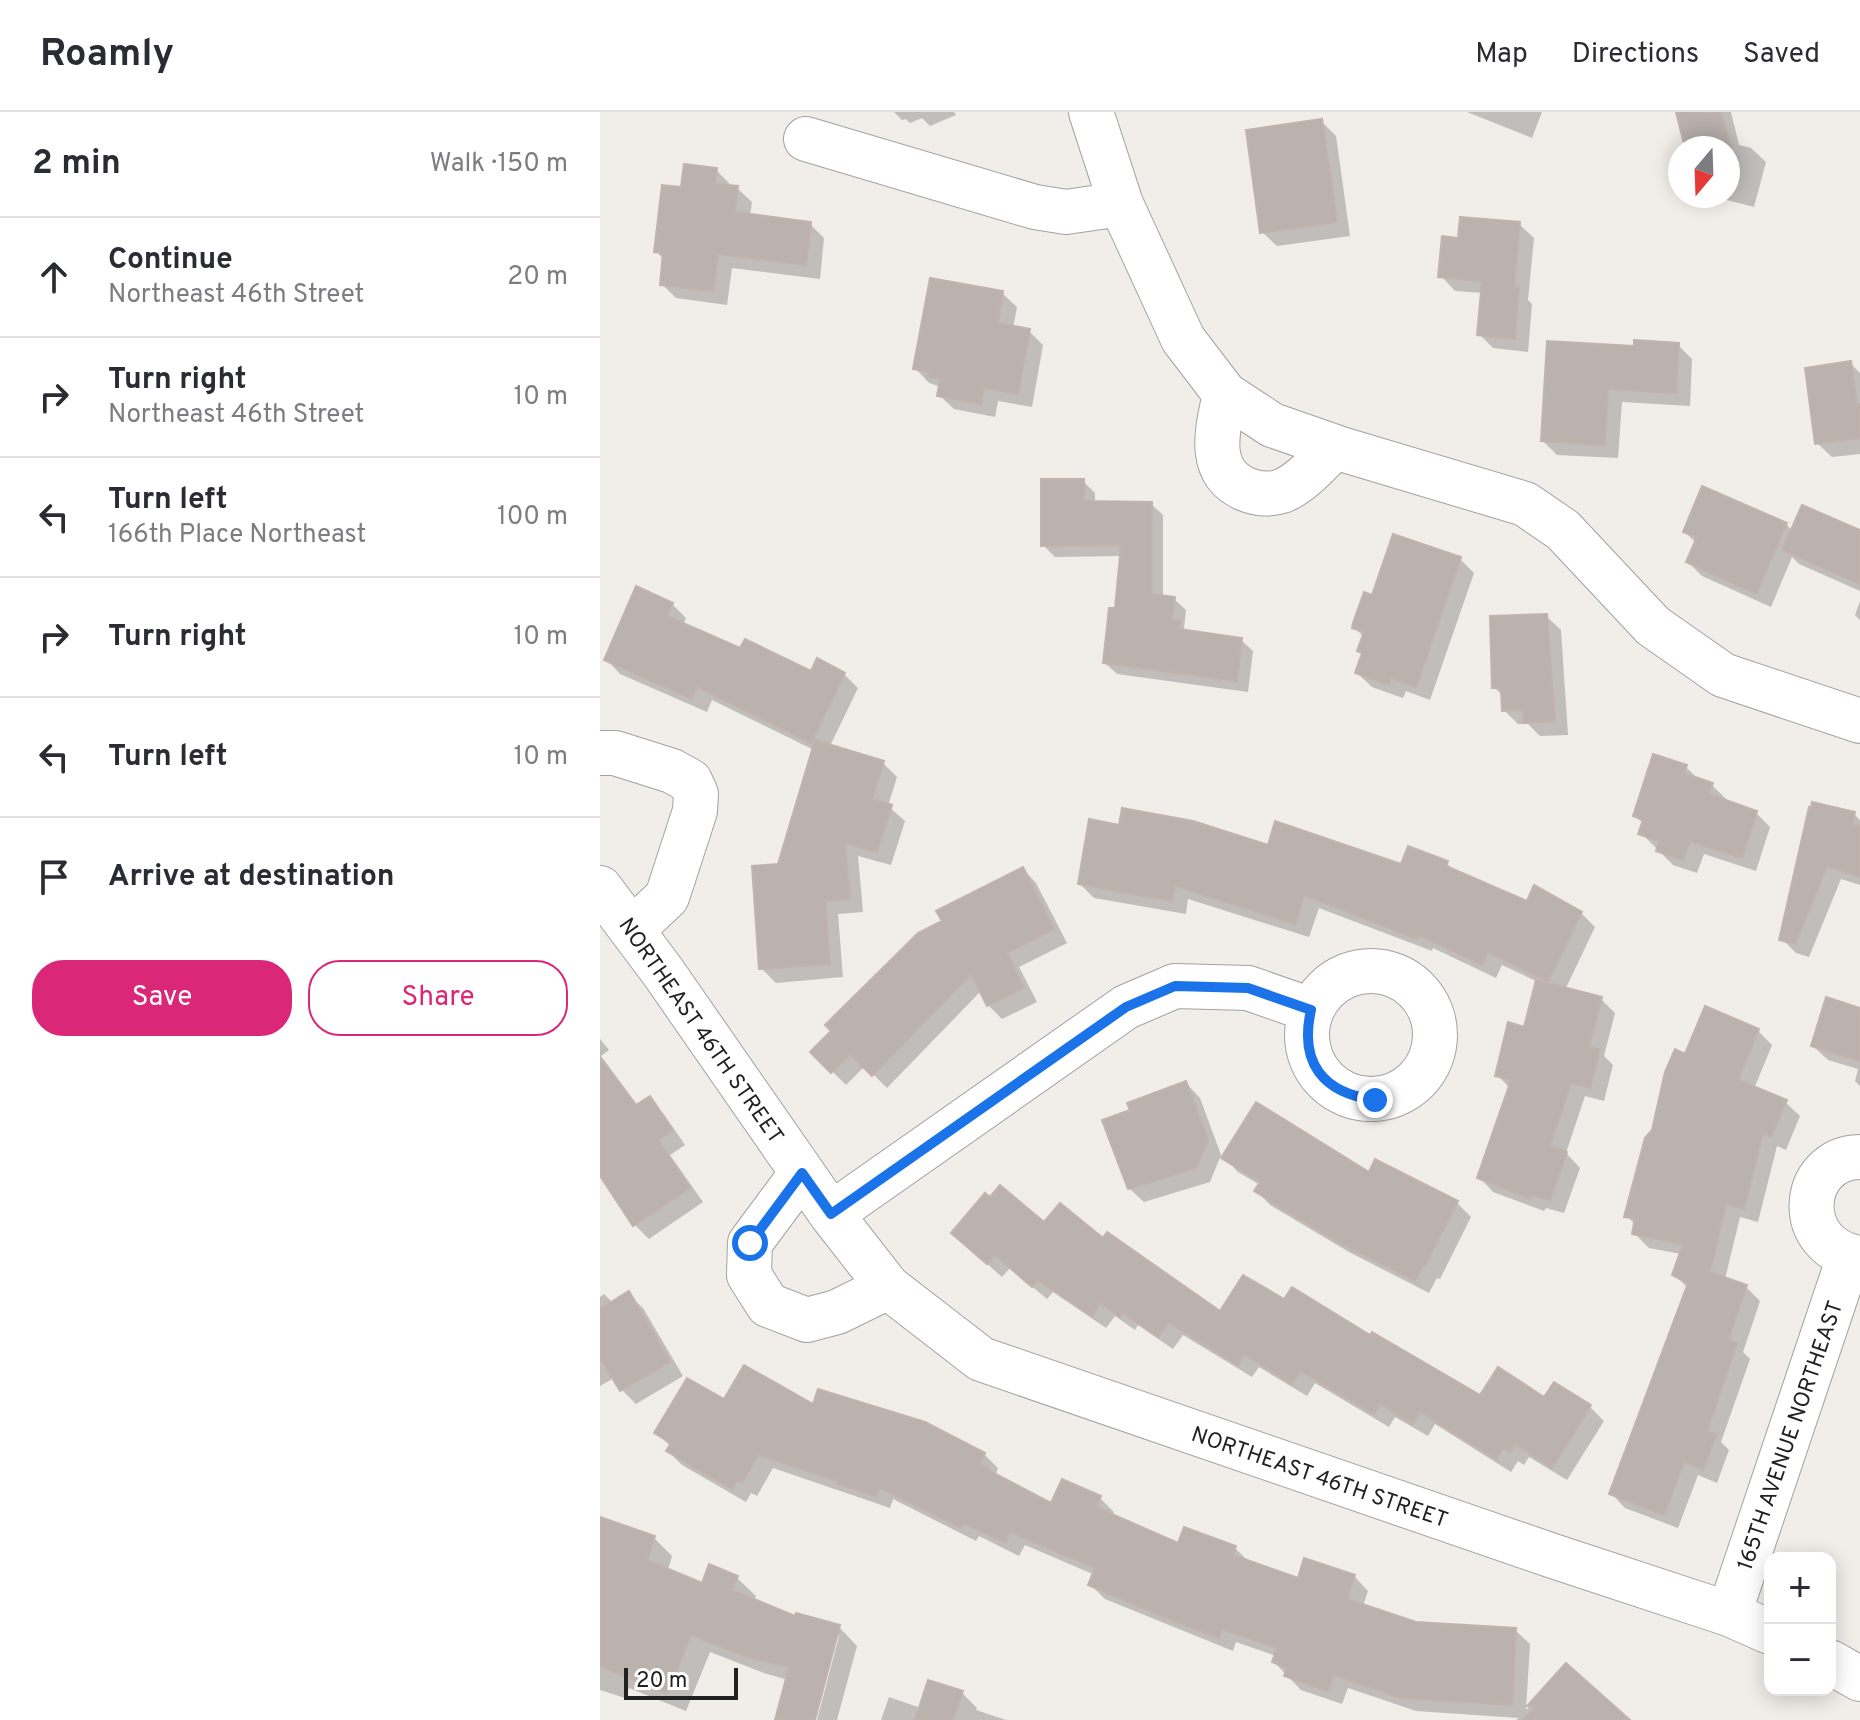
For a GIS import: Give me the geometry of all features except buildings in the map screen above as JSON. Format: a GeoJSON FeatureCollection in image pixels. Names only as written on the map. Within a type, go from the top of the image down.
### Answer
{"type":"FeatureCollection","features":[{"type":"Feature","properties":{"kind":"street"},"geometry":{"type":"LineString","coordinates":[[1091,112],[1121,204],[1183,339],[1225,394],[1272,425],[1525,504],[1563,530],[1653,626],[1723,675],[1860,721]]}},
{"type":"Feature","properties":{"kind":"street"},"geometry":{"type":"LineString","coordinates":[[806,139],[1035,207],[1066,212],[1121,204]]}},
{"type":"Feature","properties":{"kind":"street"},"geometry":{"type":"LineString","coordinates":[[1225,394],[1216,450],[1220,465],[1240,487],[1268,494],[1282,491],[1295,484],[1335,447]]}},
{"type":"Feature","properties":{"kind":"street"},"geometry":{"type":"LineString","coordinates":[[600,753],[615,753],[672,771],[690,781],[696,794],[695,811],[667,897],[633,929]]}},
{"type":"Feature","properties":{"kind":"street","name":"NORTHEAST 46TH STREET"},"geometry":{"type":"LineString","coordinates":[[600,888],[633,929],[831,1214],[888,1287],[981,1359],[1729,1614],[1764,1629]]}},
{"type":"Feature","properties":{"kind":"street"},"geometry":{"type":"LineString","coordinates":[[831,1214],[1126,1007],[1175,986],[1248,988],[1311,1010]]}},
{"type":"Feature","properties":{"kind":"street"},"geometry":{"type":"LineString","coordinates":[[1854,1258],[1831,1249],[1819,1236],[1812,1221],[1811,1204],[1814,1188],[1823,1174],[1851,1157],[1860,1157]]}},
{"type":"Feature","properties":{"kind":"street"},"geometry":{"type":"LineString","coordinates":[[802,1173],[750,1243],[749,1275],[768,1305],[807,1320],[837,1312],[888,1287]]}},
{"type":"Feature","properties":{"kind":"street","name":"165TH AVENUE NORTHEAST"},"geometry":{"type":"LineString","coordinates":[[1729,1614],[1854,1258]]}},
{"type":"Feature","properties":{"kind":"street"},"geometry":{"type":"LineString","coordinates":[[1836,1665],[1860,1679]]}},
{"type":"Feature","properties":{"kind":"route"},"geometry":{"type":"LineString","coordinates":[[750,1243],[802,1173],[831,1214],[1126,1007],[1175,986],[1248,988],[1311,1010],[1306,1030],[1308,1051],[1317,1071],[1333,1087],[1353,1097],[1375,1100]]}}]}
